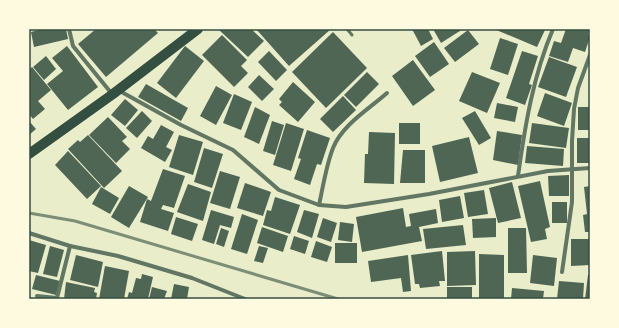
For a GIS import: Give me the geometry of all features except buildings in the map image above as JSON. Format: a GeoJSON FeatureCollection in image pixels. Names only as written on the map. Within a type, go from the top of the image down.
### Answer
{"type":"FeatureCollection","features":[{"type":"Feature","properties":{"kind":"main road"},"geometry":{"type":"LineString","coordinates":[[29,154],[115,92],[198,29]]}},
{"type":"Feature","properties":{"kind":"street"},"geometry":{"type":"LineString","coordinates":[[69,29],[73,46],[115,92],[233,150],[279,190],[319,206],[346,207],[429,194],[518,176],[572,168],[590,168]]}},
{"type":"Feature","properties":{"kind":"street"},"geometry":{"type":"LineString","coordinates":[[518,176],[528,110],[542,53],[553,29]]}},
{"type":"Feature","properties":{"kind":"street"},"geometry":{"type":"LineString","coordinates":[[562,272],[572,202],[572,140],[574,109],[578,88],[590,55]]}},
{"type":"Feature","properties":{"kind":"street"},"geometry":{"type":"LineString","coordinates":[[319,206],[333,148],[338,138],[348,126],[387,93]]}},
{"type":"Feature","properties":{"kind":"street"},"geometry":{"type":"LineString","coordinates":[[29,233],[70,246],[118,256],[192,278],[245,299]]}},
{"type":"Feature","properties":{"kind":"street"},"geometry":{"type":"LineString","coordinates":[[37,296],[57,298],[70,246]]}},
{"type":"Feature","properties":{"kind":"lane"},"geometry":{"type":"LineString","coordinates":[[347,29],[352,35]]}},
{"type":"Feature","properties":{"kind":"railway"},"geometry":{"type":"LineString","coordinates":[[29,213],[75,221],[338,299]]}}]}
